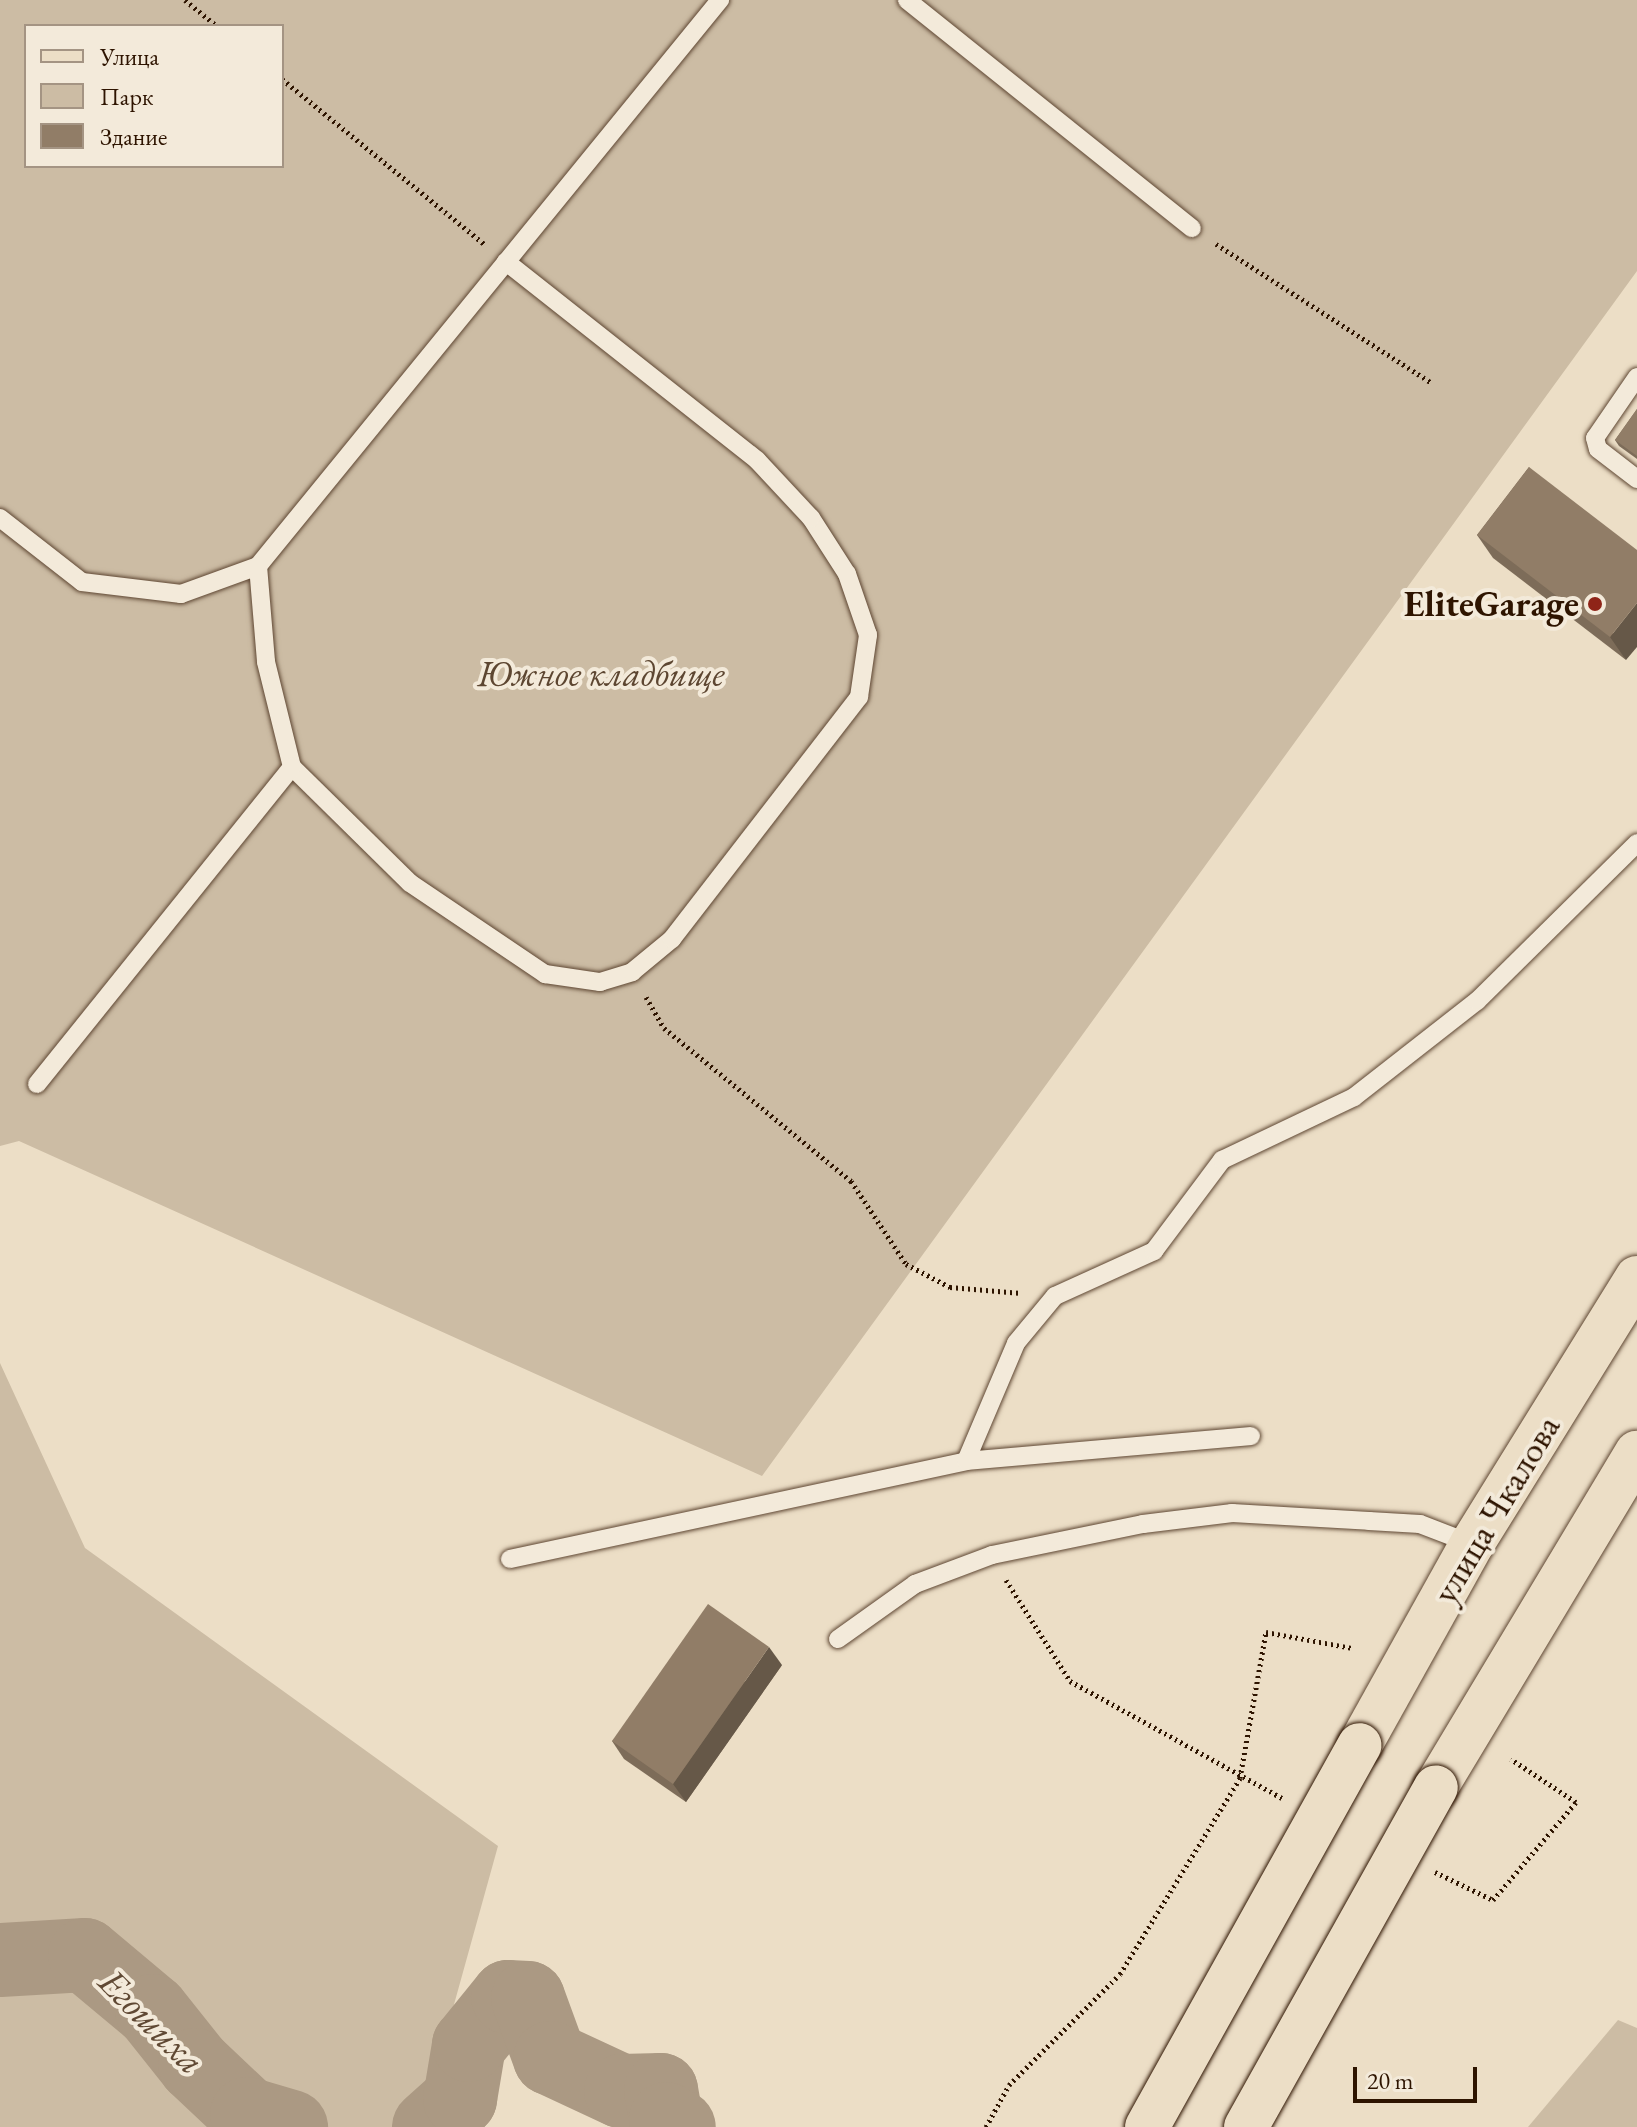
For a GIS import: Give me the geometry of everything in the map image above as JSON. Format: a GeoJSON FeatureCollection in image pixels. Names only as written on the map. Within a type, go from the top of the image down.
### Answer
{"type":"FeatureCollection","features":[{"type":"Feature","properties":{"kind":"main road","name":"улица Чкалова"},"geometry":{"type":"LineString","coordinates":[[1147,2127],[1472,1544],[1637,1278]]}},
{"type":"Feature","properties":{"kind":"main road"},"geometry":{"type":"LineString","coordinates":[[1246,2127],[1436,1787],[1637,1453]]}},
{"type":"Feature","properties":{"kind":"lane"},"geometry":{"type":"LineString","coordinates":[[0,518],[82,582],[181,594],[258,566],[720,0]]}},
{"type":"Feature","properties":{"kind":"lane"},"geometry":{"type":"LineString","coordinates":[[907,0],[1192,228]]}},
{"type":"Feature","properties":{"kind":"lane"},"geometry":{"type":"LineString","coordinates":[[258,566],[266,662],[292,767],[410,883],[545,974],[600,982],[632,972],[672,939],[859,697],[868,635],[847,574],[811,518],[757,460],[506,262]]}},
{"type":"Feature","properties":{"kind":"lane"},"geometry":{"type":"LineString","coordinates":[[1637,377],[1595,438],[1598,449],[1637,479]]}},
{"type":"Feature","properties":{"kind":"lane"},"geometry":{"type":"LineString","coordinates":[[37,1084],[292,767]]}},
{"type":"Feature","properties":{"kind":"lane"},"geometry":{"type":"LineString","coordinates":[[966,1461],[1016,1343],[1055,1296],[1154,1251],[1222,1160],[1354,1097],[1477,1001],[1637,843]]}},
{"type":"Feature","properties":{"kind":"lane"},"geometry":{"type":"LineString","coordinates":[[510,1559],[966,1461],[1251,1436]]}},
{"type":"Feature","properties":{"kind":"lane"},"geometry":{"type":"LineString","coordinates":[[838,1639],[915,1584],[979,1559],[1143,1524],[1232,1513],[1420,1524],[1472,1544]]}},
{"type":"Feature","properties":{"kind":"path"},"geometry":{"type":"LineString","coordinates":[[185,0],[215,24]]}},
{"type":"Feature","properties":{"kind":"path"},"geometry":{"type":"LineString","coordinates":[[284,81],[506,262]]}},
{"type":"Feature","properties":{"kind":"path"},"geometry":{"type":"LineString","coordinates":[[1192,228],[1432,383]]}},
{"type":"Feature","properties":{"kind":"path"},"geometry":{"type":"LineString","coordinates":[[632,972],[664,1028],[851,1181],[906,1264],[950,1287],[1055,1296]]}},
{"type":"Feature","properties":{"kind":"path"},"geometry":{"type":"LineString","coordinates":[[986,2127],[1009,2085],[1120,1974],[1240,1778],[1266,1632],[1352,1648]]}},
{"type":"Feature","properties":{"kind":"green space","name":"Южное кладбище"},"geometry":{"type":"Polygon","coordinates":[[[0,0],[1637,0],[1637,271],[762,1476],[19,1141],[0,1146],[0,0]]]}},
{"type":"Feature","properties":{"kind":"green space"},"geometry":{"type":"Polygon","coordinates":[[[0,1363],[85,1548],[498,1846],[420,2127],[0,2127],[0,1363]]]}},
{"type":"Feature","properties":{"kind":"green space"},"geometry":{"type":"Polygon","coordinates":[[[1618,2020],[1637,2028],[1637,2127],[1528,2127],[1618,2020]]]}},
{"type":"Feature","properties":{"kind":"building"},"geometry":{"type":"Polygon","coordinates":[[[1637,409],[1637,456],[1615,440],[1637,409]]]}},
{"type":"Feature","properties":{"kind":"building","name":"EliteGarage"},"geometry":{"type":"Polygon","coordinates":[[[1529,467],[1637,550],[1637,603],[1610,637],[1477,535],[1529,467]]]}},
{"type":"Feature","properties":{"kind":"building"},"geometry":{"type":"Polygon","coordinates":[[[708,1604],[769,1647],[673,1784],[612,1741],[708,1604]]]}},
{"type":"Feature","properties":{"kind":"waterway","name":"Егошиха"},"geometry":{"type":"LineString","coordinates":[[0,1960],[85,1955],[152,2011],[195,2065],[247,2114],[291,2127]]}},
{"type":"Feature","properties":{"kind":"waterway","name":"Егошиха"},"geometry":{"type":"LineString","coordinates":[[429,2127],[460,2099],[469,2045],[508,1997],[528,1998],[550,2058],[621,2091],[661,2090],[666,2119],[679,2127]]}},
{"type":"Feature","properties":{"kind":"place","name":"EliteGarage"},"geometry":{"type":"Point","coordinates":[1595,604]}}]}
